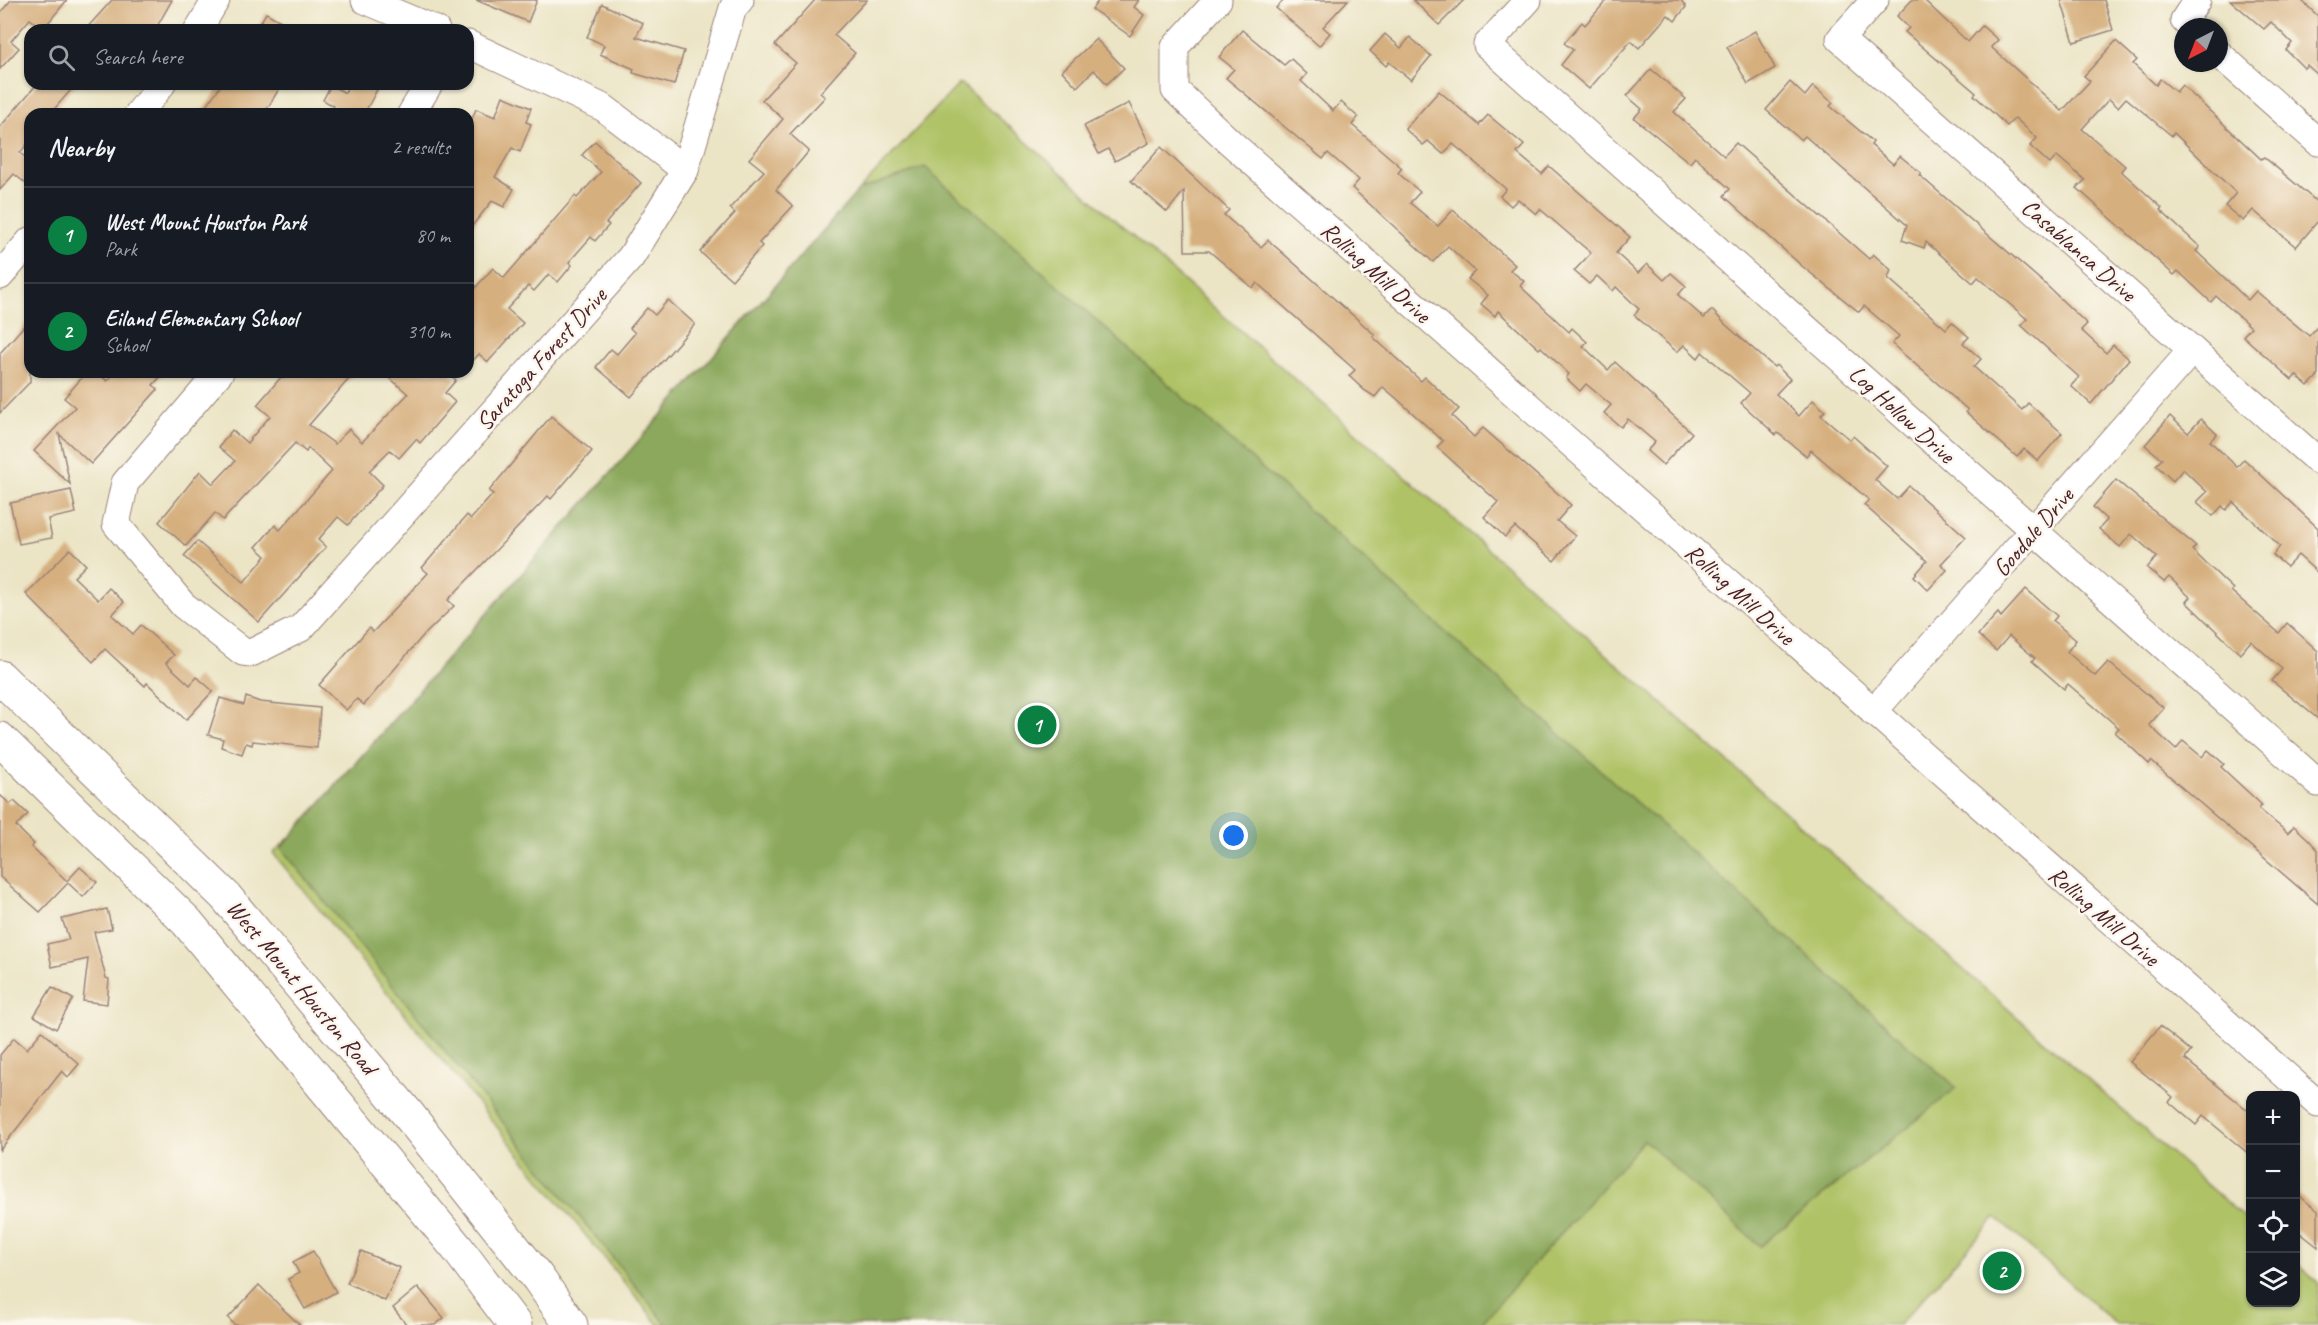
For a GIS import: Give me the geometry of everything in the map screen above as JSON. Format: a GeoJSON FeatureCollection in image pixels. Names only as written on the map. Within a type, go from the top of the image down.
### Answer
{"type":"FeatureCollection","features":[{"type":"Feature","properties":{"kind":"main road","name":"West Mount Houston Road"},"geometry":{"type":"LineString","coordinates":[[0,677],[225,896],[407,1113],[538,1278],[571,1325]]}},
{"type":"Feature","properties":{"kind":"main road","name":"West Mount Houston Road"},"geometry":{"type":"LineString","coordinates":[[0,739],[187,922],[450,1239],[515,1325]]}},
{"type":"Feature","properties":{"kind":"street"},"geometry":{"type":"LineString","coordinates":[[202,24],[216,0]]}},
{"type":"Feature","properties":{"kind":"street"},"geometry":{"type":"LineString","coordinates":[[365,0],[422,24]]}},
{"type":"Feature","properties":{"kind":"street","name":"Saratoga Forest Drive"},"geometry":{"type":"LineString","coordinates":[[215,378],[125,483],[116,524],[183,605],[243,652],[250,653],[301,628],[631,257],[685,170],[733,8],[740,0]]}},
{"type":"Feature","properties":{"kind":"street","name":"Rolling Mill Drive"},"geometry":{"type":"LineString","coordinates":[[1218,0],[1175,48],[1175,90],[1230,142],[2318,1104]]}},
{"type":"Feature","properties":{"kind":"street","name":"Log Hollow Drive"},"geometry":{"type":"LineString","coordinates":[[1528,0],[1487,45],[2318,783]]}},
{"type":"Feature","properties":{"kind":"street","name":"Casablanca Drive"},"geometry":{"type":"LineString","coordinates":[[1875,0],[1840,39],[2318,461]]}},
{"type":"Feature","properties":{"kind":"street"},"geometry":{"type":"LineString","coordinates":[[474,47],[604,108],[685,170]]}},
{"type":"Feature","properties":{"kind":"street"},"geometry":{"type":"LineString","coordinates":[[2228,62],[2318,142]]}},
{"type":"Feature","properties":{"kind":"street"},"geometry":{"type":"LineString","coordinates":[[143,108],[157,90]]}},
{"type":"Feature","properties":{"kind":"street"},"geometry":{"type":"LineString","coordinates":[[415,108],[425,90]]}},
{"type":"Feature","properties":{"kind":"street"},"geometry":{"type":"LineString","coordinates":[[0,276],[24,248]]}},
{"type":"Feature","properties":{"kind":"street","name":"Goodale Drive"},"geometry":{"type":"LineString","coordinates":[[1873,712],[2192,350]]}},
{"type":"Feature","properties":{"kind":"green space"},"geometry":{"type":"Polygon","coordinates":[[[960,83],[2246,1219],[2246,1307],[2300,1307],[2300,1267],[2318,1283],[2318,1325],[2117,1325],[1996,1217],[1899,1325],[659,1325],[273,853],[291,836],[859,190],[960,83]]]}},
{"type":"Feature","properties":{"kind":"green space"},"geometry":{"type":"Polygon","coordinates":[[[925,167],[1956,1088],[1760,1246],[1644,1140],[1480,1325],[667,1325],[281,848],[859,190],[925,167]]]}},
{"type":"Feature","properties":{"kind":"building"},"geometry":{"type":"Polygon","coordinates":[[[11,0],[67,0],[47,24],[36,24],[30,19],[24,24],[11,41],[19,48],[0,69],[0,13],[11,0]]]}},
{"type":"Feature","properties":{"kind":"building"},"geometry":{"type":"Polygon","coordinates":[[[112,0],[172,0],[158,24],[90,24],[112,0]]]}},
{"type":"Feature","properties":{"kind":"building"},"geometry":{"type":"Polygon","coordinates":[[[476,0],[537,0],[528,22],[476,0]]]}},
{"type":"Feature","properties":{"kind":"building"},"geometry":{"type":"Polygon","coordinates":[[[815,0],[867,0],[834,35],[855,53],[820,93],[825,97],[790,134],[809,151],[776,190],[793,206],[759,243],[762,246],[732,280],[700,252],[735,213],[730,208],[764,171],[749,159],[783,119],[762,100],[796,63],[775,45],[815,0]]]}},
{"type":"Feature","properties":{"kind":"building"},"geometry":{"type":"Polygon","coordinates":[[[1099,0],[1139,0],[1134,7],[1144,15],[1130,36],[1092,9],[1099,0]]]}},
{"type":"Feature","properties":{"kind":"building"},"geometry":{"type":"Polygon","coordinates":[[[1284,0],[1348,0],[1323,27],[1330,33],[1319,46],[1276,8],[1284,0]]]}},
{"type":"Feature","properties":{"kind":"building"},"geometry":{"type":"Polygon","coordinates":[[[1413,0],[1464,0],[1439,25],[1413,0]]]}},
{"type":"Feature","properties":{"kind":"building"},"geometry":{"type":"Polygon","coordinates":[[[1607,0],[1681,0],[1686,7],[1675,21],[1668,15],[1639,48],[1631,41],[1589,89],[1561,65],[1573,50],[1564,43],[1582,22],[1585,25],[1607,0]]]}},
{"type":"Feature","properties":{"kind":"building"},"geometry":{"type":"Polygon","coordinates":[[[1912,0],[1924,0],[1968,42],[1982,26],[1998,40],[1991,47],[2062,111],[2090,81],[2084,76],[2116,41],[2137,60],[2133,64],[2156,85],[2160,79],[2176,92],[2182,85],[2261,159],[2264,157],[2318,203],[2318,221],[2296,247],[2253,210],[2243,221],[2225,206],[2236,193],[2174,133],[2172,136],[2126,98],[2118,107],[2109,99],[2082,129],[2125,166],[2121,171],[2162,208],[2160,210],[2200,247],[2196,251],[2248,300],[2256,291],[2309,336],[2318,326],[2318,376],[2308,386],[2296,375],[2292,380],[2243,336],[2251,327],[2216,296],[2211,302],[2178,271],[2174,275],[2077,188],[2085,180],[2057,156],[2050,164],[2030,146],[2037,138],[2015,118],[2007,126],[1974,95],[1976,93],[1905,32],[1909,28],[1897,16],[1912,0]]]}},
{"type":"Feature","properties":{"kind":"building"},"geometry":{"type":"Polygon","coordinates":[[[2061,0],[2104,0],[2113,30],[2074,42],[2061,0]]]}},
{"type":"Feature","properties":{"kind":"building"},"geometry":{"type":"Polygon","coordinates":[[[2230,0],[2301,0],[2318,16],[2318,75],[2307,65],[2304,68],[2286,50],[2292,43],[2271,22],[2264,29],[2230,0]]]}},
{"type":"Feature","properties":{"kind":"building"},"geometry":{"type":"Polygon","coordinates":[[[602,4],[643,23],[636,37],[684,51],[674,85],[633,73],[634,69],[600,54],[604,45],[587,37],[602,4]]]}},
{"type":"Feature","properties":{"kind":"building"},"geometry":{"type":"Polygon","coordinates":[[[266,13],[286,24],[260,24],[266,13]]]}},
{"type":"Feature","properties":{"kind":"building"},"geometry":{"type":"Polygon","coordinates":[[[1242,30],[1284,65],[1291,59],[1307,74],[1301,81],[1333,111],[1341,102],[1358,117],[1352,125],[1402,168],[1398,173],[1420,192],[1410,203],[1438,226],[1453,210],[1515,265],[1510,270],[1524,281],[1520,286],[1569,332],[1572,328],[1587,342],[1583,346],[1608,370],[1615,362],[1692,433],[1663,465],[1647,451],[1655,442],[1628,419],[1621,427],[1604,413],[1611,405],[1586,384],[1580,391],[1566,378],[1569,374],[1541,347],[1539,349],[1498,311],[1495,316],[1481,304],[1488,295],[1468,279],[1475,271],[1448,246],[1433,262],[1352,188],[1359,180],[1328,153],[1323,159],[1226,78],[1234,69],[1219,57],[1242,30]]]}},
{"type":"Feature","properties":{"kind":"building"},"geometry":{"type":"Polygon","coordinates":[[[1755,31],[1775,68],[1748,84],[1727,47],[1755,31]]]}},
{"type":"Feature","properties":{"kind":"building"},"geometry":{"type":"Polygon","coordinates":[[[1385,34],[1401,48],[1410,37],[1431,56],[1411,80],[1389,62],[1386,66],[1370,51],[1385,34]]]}},
{"type":"Feature","properties":{"kind":"building"},"geometry":{"type":"Polygon","coordinates":[[[1096,39],[1124,68],[1107,84],[1094,70],[1077,87],[1062,71],[1096,39]]]}},
{"type":"Feature","properties":{"kind":"building"},"geometry":{"type":"Polygon","coordinates":[[[1651,69],[1686,99],[1674,112],[1724,156],[1736,143],[1869,259],[1873,254],[1891,270],[1888,278],[1946,329],[1952,322],[1969,337],[1963,343],[1981,359],[1974,367],[2022,410],[2028,403],[2062,433],[2038,461],[2024,449],[2017,457],[1966,412],[1968,410],[1892,344],[1899,336],[1864,306],[1859,312],[1802,266],[1724,196],[1730,189],[1695,157],[1690,163],[1634,118],[1642,109],[1627,96],[1651,69]]]}},
{"type":"Feature","properties":{"kind":"building"},"geometry":{"type":"Polygon","coordinates":[[[1790,82],[1805,96],[1813,86],[1833,103],[1830,106],[1873,142],[1871,145],[1893,164],[1900,156],[1921,173],[1919,175],[2045,284],[2087,324],[2081,330],[2106,353],[2113,345],[2129,359],[2091,404],[2071,386],[2079,377],[2021,325],[2027,319],[1978,277],[1973,283],[1926,242],[1924,248],[1902,240],[1907,225],[1805,136],[1801,140],[1766,110],[1790,82]]]}},
{"type":"Feature","properties":{"kind":"building"},"geometry":{"type":"Polygon","coordinates":[[[32,90],[71,90],[55,108],[24,108],[24,148],[20,153],[24,156],[24,182],[14,174],[0,190],[0,127],[32,90]]]}},
{"type":"Feature","properties":{"kind":"building"},"geometry":{"type":"Polygon","coordinates":[[[218,90],[278,90],[268,108],[204,108],[218,90]]]}},
{"type":"Feature","properties":{"kind":"building"},"geometry":{"type":"Polygon","coordinates":[[[328,90],[340,90],[345,93],[346,90],[377,90],[367,108],[333,108],[334,106],[323,100],[328,90]]]}},
{"type":"Feature","properties":{"kind":"building"},"geometry":{"type":"Polygon","coordinates":[[[1439,91],[1479,125],[1488,115],[1524,145],[1517,153],[1542,174],[1549,166],[1630,237],[1616,253],[1638,273],[1647,264],[1664,280],[1671,273],[1686,286],[1678,295],[1704,318],[1712,310],[1774,367],[1776,365],[1790,379],[1776,394],[1799,416],[1813,400],[1825,411],[1821,415],[1850,440],[1853,436],[1887,466],[1875,480],[1897,499],[1909,486],[1966,537],[1941,564],[1947,570],[1928,590],[1914,576],[1927,561],[1864,505],[1869,500],[1811,450],[1806,456],[1778,433],[1776,435],[1741,403],[1750,393],[1702,352],[1698,358],[1684,345],[1677,352],[1634,315],[1639,309],[1616,287],[1613,291],[1597,276],[1589,284],[1574,271],[1591,253],[1540,209],[1536,214],[1518,199],[1511,206],[1500,196],[1506,189],[1453,144],[1443,154],[1428,141],[1423,145],[1405,129],[1439,91]]]}},
{"type":"Feature","properties":{"kind":"building"},"geometry":{"type":"Polygon","coordinates":[[[503,96],[531,108],[526,122],[531,124],[520,152],[512,148],[495,177],[514,189],[504,207],[492,201],[474,224],[474,114],[476,109],[495,117],[503,96]]]}},
{"type":"Feature","properties":{"kind":"building"},"geometry":{"type":"Polygon","coordinates":[[[1129,103],[1149,143],[1115,161],[1108,149],[1099,154],[1084,126],[1129,103]]]}},
{"type":"Feature","properties":{"kind":"building"},"geometry":{"type":"Polygon","coordinates":[[[595,141],[641,183],[606,223],[609,225],[595,241],[591,237],[569,262],[572,265],[558,282],[549,274],[534,291],[528,286],[507,309],[523,323],[488,362],[479,354],[474,359],[474,289],[493,268],[504,278],[575,196],[577,198],[601,172],[582,155],[595,141]]]}},
{"type":"Feature","properties":{"kind":"building"},"geometry":{"type":"Polygon","coordinates":[[[1161,147],[1229,210],[1224,215],[1261,247],[1268,240],[1375,335],[1373,337],[1421,381],[1425,377],[1459,409],[1452,416],[1474,437],[1483,428],[1571,505],[1557,521],[1575,536],[1554,561],[1515,527],[1505,537],[1484,517],[1498,502],[1437,447],[1443,441],[1395,397],[1383,387],[1375,397],[1364,390],[1349,376],[1355,370],[1257,283],[1253,288],[1209,251],[1185,251],[1184,191],[1167,212],[1131,181],[1161,147]]]}},
{"type":"Feature","properties":{"kind":"building"},"geometry":{"type":"Polygon","coordinates":[[[668,300],[695,324],[631,397],[596,367],[611,349],[617,354],[635,333],[630,328],[647,308],[655,315],[668,300]]]}},
{"type":"Feature","properties":{"kind":"building"},"geometry":{"type":"Polygon","coordinates":[[[24,326],[24,378],[30,378],[30,382],[0,413],[0,353],[24,326]]]}},
{"type":"Feature","properties":{"kind":"building"},"geometry":{"type":"Polygon","coordinates":[[[82,378],[104,378],[107,381],[110,378],[159,378],[153,385],[158,389],[91,464],[59,434],[70,484],[34,451],[75,407],[64,398],[82,378]]]}},
{"type":"Feature","properties":{"kind":"building"},"geometry":{"type":"Polygon","coordinates":[[[280,378],[350,378],[309,425],[335,444],[349,429],[362,442],[408,394],[390,378],[454,378],[456,380],[445,393],[455,402],[420,443],[416,439],[399,458],[390,450],[369,471],[383,485],[348,525],[338,517],[318,540],[326,547],[259,622],[184,556],[197,541],[244,582],[266,556],[256,547],[275,525],[280,530],[332,471],[308,448],[306,452],[295,443],[223,520],[215,513],[186,546],[159,522],[200,471],[213,484],[235,461],[219,447],[232,430],[247,443],[270,416],[257,405],[280,378]]]}},
{"type":"Feature","properties":{"kind":"building"},"geometry":{"type":"Polygon","coordinates":[[[551,416],[592,451],[551,499],[548,496],[448,600],[454,606],[421,638],[364,705],[357,699],[346,710],[319,685],[369,628],[373,632],[428,573],[422,568],[467,515],[471,519],[493,494],[489,491],[551,416]]]}},
{"type":"Feature","properties":{"kind":"building"},"geometry":{"type":"Polygon","coordinates":[[[2170,416],[2188,433],[2201,419],[2217,434],[2210,441],[2237,467],[2244,459],[2318,528],[2318,573],[2298,555],[2287,567],[2273,555],[2280,546],[2233,502],[2226,510],[2222,506],[2213,516],[2197,502],[2207,492],[2183,469],[2173,481],[2156,465],[2162,459],[2145,445],[2170,416]]]}},
{"type":"Feature","properties":{"kind":"building"},"geometry":{"type":"Polygon","coordinates":[[[2116,480],[2196,546],[2192,550],[2233,589],[2231,591],[2279,633],[2287,623],[2318,651],[2318,719],[2272,681],[2282,669],[2251,641],[2240,654],[2186,602],[2190,597],[2169,577],[2164,582],[2147,568],[2157,557],[2131,534],[2120,547],[2099,529],[2107,520],[2093,507],[2116,480]]]}},
{"type":"Feature","properties":{"kind":"building"},"geometry":{"type":"Polygon","coordinates":[[[71,490],[76,513],[48,519],[52,538],[19,544],[10,503],[71,490]]]}},
{"type":"Feature","properties":{"kind":"building"},"geometry":{"type":"Polygon","coordinates":[[[70,549],[86,565],[74,577],[98,600],[109,588],[124,602],[112,615],[133,634],[141,625],[174,655],[166,663],[190,685],[197,677],[213,691],[186,720],[147,683],[145,686],[105,649],[93,662],[26,594],[70,549]]]}},
{"type":"Feature","properties":{"kind":"building"},"geometry":{"type":"Polygon","coordinates":[[[2026,589],[2057,616],[2053,621],[2076,640],[2067,652],[2095,676],[2108,662],[2164,708],[2149,725],[2176,750],[2183,741],[2202,757],[2208,750],[2224,764],[2221,767],[2262,805],[2259,809],[2288,833],[2294,826],[2308,839],[2318,850],[2318,904],[2151,761],[2149,764],[2115,732],[2119,728],[2068,684],[2064,689],[2032,661],[2035,658],[2009,636],[1996,651],[1978,635],[1998,613],[2001,617],[2026,589]]]}},
{"type":"Feature","properties":{"kind":"building"},"geometry":{"type":"Polygon","coordinates":[[[246,697],[260,702],[320,708],[317,748],[253,741],[252,745],[246,743],[242,754],[221,747],[223,739],[208,735],[220,698],[244,705],[246,697]]]}},
{"type":"Feature","properties":{"kind":"building"},"geometry":{"type":"Polygon","coordinates":[[[0,795],[10,804],[14,801],[28,814],[16,826],[34,844],[31,847],[67,881],[80,867],[97,882],[83,897],[68,883],[40,912],[0,877],[0,795]]]}},
{"type":"Feature","properties":{"kind":"building"},"geometry":{"type":"Polygon","coordinates":[[[107,909],[112,929],[94,932],[106,978],[109,979],[107,1004],[83,1001],[88,959],[52,967],[47,944],[69,939],[62,919],[107,909]]]}},
{"type":"Feature","properties":{"kind":"building"},"geometry":{"type":"Polygon","coordinates":[[[52,987],[73,999],[56,1029],[34,1016],[52,987]]]}},
{"type":"Feature","properties":{"kind":"building"},"geometry":{"type":"Polygon","coordinates":[[[2160,1026],[2191,1051],[2185,1059],[2246,1109],[2246,1152],[2203,1116],[2196,1125],[2169,1102],[2173,1097],[2130,1062],[2160,1026]]]}},
{"type":"Feature","properties":{"kind":"building"},"geometry":{"type":"Polygon","coordinates":[[[42,1031],[79,1064],[68,1077],[62,1071],[0,1150],[0,1055],[14,1038],[27,1049],[42,1031]]]}},
{"type":"Feature","properties":{"kind":"building"},"geometry":{"type":"Polygon","coordinates":[[[2300,1196],[2318,1211],[2318,1247],[2300,1233],[2300,1196]]]}},
{"type":"Feature","properties":{"kind":"building"},"geometry":{"type":"Polygon","coordinates":[[[313,1251],[336,1292],[305,1309],[288,1279],[299,1273],[293,1262],[313,1251]]]}},
{"type":"Feature","properties":{"kind":"building"},"geometry":{"type":"Polygon","coordinates":[[[361,1251],[400,1268],[385,1301],[347,1283],[361,1251]]]}},
{"type":"Feature","properties":{"kind":"building"},"geometry":{"type":"Polygon","coordinates":[[[259,1285],[300,1325],[235,1325],[228,1318],[259,1285]]]}},
{"type":"Feature","properties":{"kind":"building"},"geometry":{"type":"Polygon","coordinates":[[[418,1287],[444,1318],[435,1325],[407,1325],[393,1308],[418,1287]]]}},
{"type":"Feature","properties":{"kind":"place","name":"West Mount Houston Park"},"geometry":{"type":"Point","coordinates":[1037,725]}},
{"type":"Feature","properties":{"kind":"place","name":"Eiland Elementary School"},"geometry":{"type":"Point","coordinates":[2002,1271]}}]}
